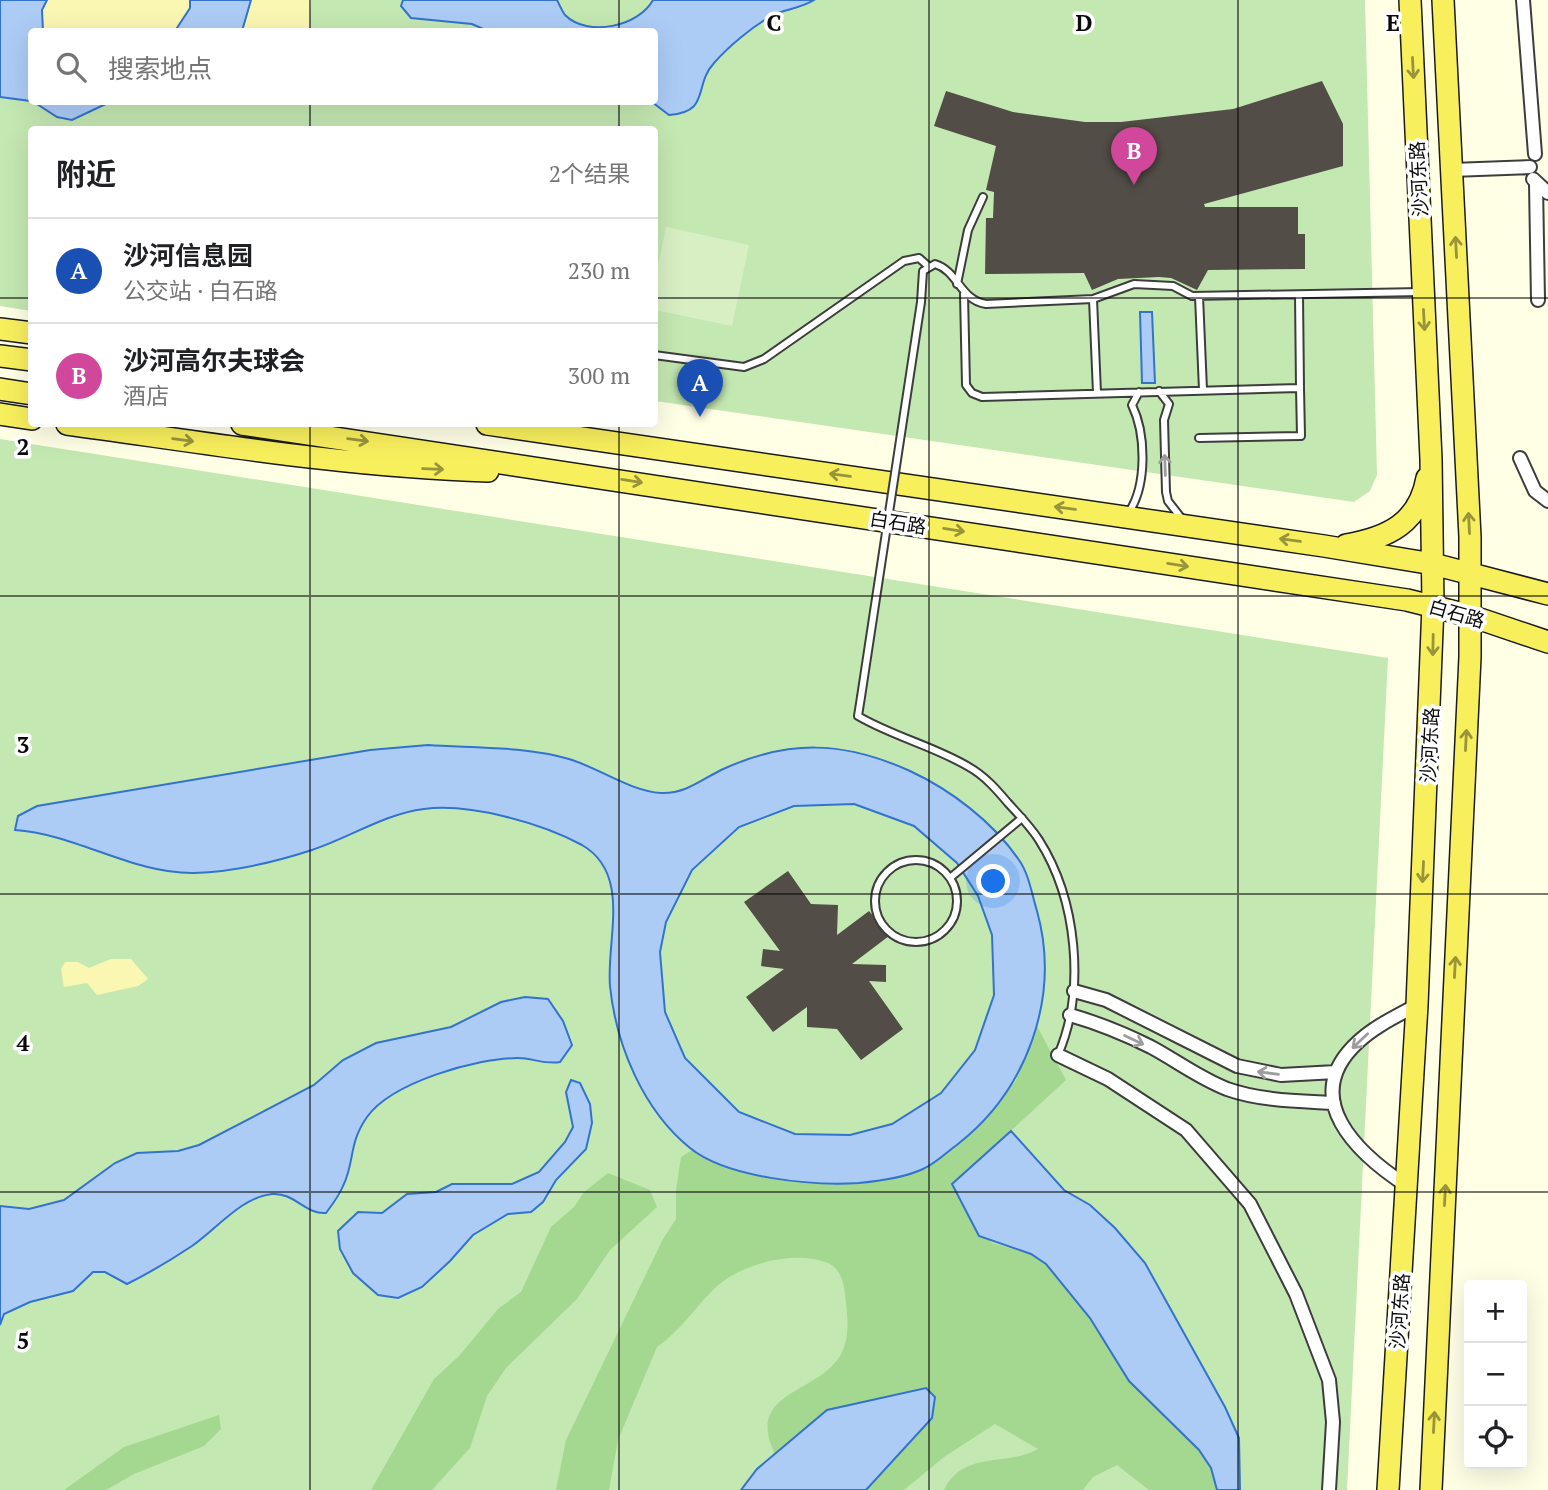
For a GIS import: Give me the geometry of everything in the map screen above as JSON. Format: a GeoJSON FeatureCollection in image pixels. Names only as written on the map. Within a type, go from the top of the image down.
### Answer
{"type":"FeatureCollection","features":[{"type":"Feature","properties":{"kind":"main road","name":"沙河东路"},"geometry":{"type":"LineString","coordinates":[[1388,1490],[1417,1005],[1433,605],[1431,459],[1410,0]]}},
{"type":"Feature","properties":{"kind":"main road","name":"沙河东路"},"geometry":{"type":"LineString","coordinates":[[1431,1490],[1471,616],[1443,0]]}},
{"type":"Feature","properties":{"kind":"main road"},"geometry":{"type":"LineString","coordinates":[[0,329],[28,332]]}},
{"type":"Feature","properties":{"kind":"main road"},"geometry":{"type":"LineString","coordinates":[[0,356],[28,360]]}},
{"type":"Feature","properties":{"kind":"main road"},"geometry":{"type":"LineString","coordinates":[[0,389],[28,393]]}},
{"type":"Feature","properties":{"kind":"main road"},"geometry":{"type":"LineString","coordinates":[[0,414],[28,418]]}},
{"type":"Feature","properties":{"kind":"main road"},"geometry":{"type":"LineString","coordinates":[[88,427],[332,461],[411,469],[590,474]]}},
{"type":"Feature","properties":{"kind":"main road","name":"白石路"},"geometry":{"type":"LineString","coordinates":[[263,427],[590,474],[1433,605],[1548,642]]}},
{"type":"Feature","properties":{"kind":"main road","name":"白石路"},"geometry":{"type":"LineString","coordinates":[[510,427],[1324,545],[1433,564],[1548,594]]}},
{"type":"Feature","properties":{"kind":"main road"},"geometry":{"type":"LineString","coordinates":[[552,427],[594,438]]}},
{"type":"Feature","properties":{"kind":"main road"},"geometry":{"type":"LineString","coordinates":[[1324,545],[1368,541],[1402,526],[1420,501],[1431,459]]}},
{"type":"Feature","properties":{"kind":"street"},"geometry":{"type":"LineString","coordinates":[[1523,0],[1535,154],[1530,167],[1536,184],[1538,300]]}},
{"type":"Feature","properties":{"kind":"street"},"geometry":{"type":"LineString","coordinates":[[1535,154],[1548,145]]}},
{"type":"Feature","properties":{"kind":"street"},"geometry":{"type":"LineString","coordinates":[[1452,170],[1530,167]]}},
{"type":"Feature","properties":{"kind":"street"},"geometry":{"type":"LineString","coordinates":[[1536,184],[1548,193]]}},
{"type":"Feature","properties":{"kind":"street"},"geometry":{"type":"LineString","coordinates":[[1520,457],[1535,491],[1548,502]]}},
{"type":"Feature","properties":{"kind":"street"},"geometry":{"type":"LineString","coordinates":[[1074,991],[1107,1000],[1163,1026],[1208,1054],[1237,1066],[1281,1075],[1336,1072]]}},
{"type":"Feature","properties":{"kind":"street"},"geometry":{"type":"LineString","coordinates":[[1407,1186],[1360,1151],[1339,1122],[1334,1103],[1336,1072],[1341,1061],[1362,1038],[1417,1005]]}},
{"type":"Feature","properties":{"kind":"street"},"geometry":{"type":"LineString","coordinates":[[1070,1015],[1098,1023],[1151,1048],[1196,1076],[1229,1090],[1255,1097],[1334,1103]]}},
{"type":"Feature","properties":{"kind":"street"},"geometry":{"type":"LineString","coordinates":[[1058,1055],[1108,1079],[1186,1130],[1250,1204],[1296,1294],[1329,1380],[1333,1422],[1329,1490]]}},
{"type":"Feature","properties":{"kind":"lane"},"geometry":{"type":"LineString","coordinates":[[957,284],[968,229],[982,197]]}},
{"type":"Feature","properties":{"kind":"lane"},"geometry":{"type":"LineString","coordinates":[[658,356],[744,367],[764,359],[904,261],[919,258],[928,266],[943,267],[964,294],[974,302],[986,304],[1093,299],[1121,286],[1145,284],[1173,286],[1199,296],[1423,292]]}},
{"type":"Feature","properties":{"kind":"lane"},"geometry":{"type":"LineString","coordinates":[[928,266],[923,271],[921,302],[858,716],[971,767],[992,785],[1038,839],[1052,866],[1065,904],[1072,941],[1074,991],[1058,1055]]}},
{"type":"Feature","properties":{"kind":"lane"},"geometry":{"type":"LineString","coordinates":[[964,294],[966,385],[972,393],[982,397],[1300,388]]}},
{"type":"Feature","properties":{"kind":"lane"},"geometry":{"type":"LineString","coordinates":[[1199,438],[1301,436],[1299,295]]}},
{"type":"Feature","properties":{"kind":"lane"},"geometry":{"type":"LineString","coordinates":[[1199,296],[1203,390]]}},
{"type":"Feature","properties":{"kind":"lane"},"geometry":{"type":"LineString","coordinates":[[1093,299],[1097,393]]}},
{"type":"Feature","properties":{"kind":"lane"},"geometry":{"type":"LineString","coordinates":[[1159,391],[1169,404],[1164,420],[1166,492],[1168,501],[1188,526]]}},
{"type":"Feature","properties":{"kind":"lane"},"geometry":{"type":"LineString","coordinates":[[1126,517],[1140,491],[1140,421],[1132,405],[1139,392]]}},
{"type":"Feature","properties":{"kind":"lane"},"geometry":{"type":"LineString","coordinates":[[950,878],[1022,818]]}},
{"type":"Feature","properties":{"kind":"lane"},"geometry":{"type":"LineString","coordinates":[[915,859],[928,861],[940,867],[950,878],[958,903],[954,917],[946,929],[935,938],[921,942],[907,941],[893,936],[882,925],[874,901],[876,888],[891,867],[915,859]]}},
{"type":"Feature","properties":{"kind":"green space"},"geometry":{"type":"Polygon","coordinates":[[[0,0],[1365,0],[1377,475],[1370,491],[1354,502],[658,401],[658,126],[28,126],[28,311],[0,306],[0,0]]]}},
{"type":"Feature","properties":{"kind":"green space"},"geometry":{"type":"Polygon","coordinates":[[[666,227],[749,245],[732,326],[658,311],[658,265],[666,227]]]}},
{"type":"Feature","properties":{"kind":"green space"},"geometry":{"type":"Polygon","coordinates":[[[0,439],[1388,658],[1347,1490],[0,1490],[0,439]]]}},
{"type":"Feature","properties":{"kind":"green space"},"geometry":{"type":"Polygon","coordinates":[[[1037,1026],[1066,1080],[953,1184],[992,1243],[1031,1254],[1046,1264],[1090,1318],[1129,1381],[1199,1450],[1211,1468],[1217,1490],[1149,1490],[1117,1465],[1093,1477],[1083,1490],[944,1490],[952,1477],[962,1469],[1038,1449],[995,1424],[944,1457],[904,1490],[866,1490],[932,1418],[926,1388],[827,1410],[775,1454],[768,1432],[770,1416],[778,1403],[822,1375],[835,1363],[847,1335],[844,1290],[838,1272],[828,1263],[799,1258],[752,1266],[724,1281],[657,1347],[618,1440],[609,1490],[556,1490],[566,1440],[663,1239],[676,1219],[676,1190],[681,1157],[692,1150],[727,1167],[815,1183],[859,1183],[926,1168],[1015,1082],[1037,1026]]]}},
{"type":"Feature","properties":{"kind":"green space"},"geometry":{"type":"Polygon","coordinates":[[[608,1173],[650,1190],[657,1207],[610,1250],[577,1299],[506,1368],[487,1396],[470,1448],[432,1490],[371,1490],[434,1379],[459,1356],[498,1309],[521,1292],[551,1227],[574,1207],[584,1192],[608,1173]]]}},
{"type":"Feature","properties":{"kind":"green space"},"geometry":{"type":"Polygon","coordinates":[[[219,1415],[221,1429],[204,1446],[134,1474],[106,1490],[64,1490],[124,1447],[219,1415]]]}},
{"type":"Feature","properties":{"kind":"sand"},"geometry":{"type":"Polygon","coordinates":[[[47,0],[190,0],[190,8],[177,28],[43,28],[42,10],[47,0]]]}},
{"type":"Feature","properties":{"kind":"sand"},"geometry":{"type":"Polygon","coordinates":[[[251,0],[311,0],[309,28],[243,28],[251,0]]]}},
{"type":"Feature","properties":{"kind":"sand"},"geometry":{"type":"Polygon","coordinates":[[[111,959],[131,959],[148,979],[138,986],[97,995],[87,983],[64,987],[61,969],[65,962],[78,962],[89,968],[111,959]]]}},
{"type":"Feature","properties":{"kind":"water"},"geometry":{"type":"Polygon","coordinates":[[[0,0],[47,0],[42,10],[43,28],[28,28],[28,101],[0,97],[0,0]]]}},
{"type":"Feature","properties":{"kind":"water"},"geometry":{"type":"Polygon","coordinates":[[[190,0],[251,0],[243,28],[177,28],[190,8],[190,0]]]}},
{"type":"Feature","properties":{"kind":"water"},"geometry":{"type":"Polygon","coordinates":[[[403,0],[557,0],[565,15],[575,22],[599,27],[612,26],[637,17],[653,0],[814,0],[773,15],[757,25],[714,63],[691,109],[669,115],[656,105],[658,28],[481,28],[472,24],[411,18],[401,6],[403,0]]]}},
{"type":"Feature","properties":{"kind":"water"},"geometry":{"type":"Polygon","coordinates":[[[39,105],[104,105],[72,120],[57,117],[39,105]]]}},
{"type":"Feature","properties":{"kind":"water"},"geometry":{"type":"Polygon","coordinates":[[[1140,312],[1152,312],[1155,383],[1142,383],[1140,312]]]}},
{"type":"Feature","properties":{"kind":"water"},"geometry":{"type":"Polygon","coordinates":[[[428,745],[535,752],[569,759],[626,784],[661,793],[685,789],[746,760],[793,749],[839,749],[886,761],[910,771],[956,797],[984,820],[1009,846],[1028,878],[1043,943],[1044,976],[1041,1008],[1020,1069],[1003,1097],[982,1122],[936,1161],[916,1172],[883,1180],[840,1184],[795,1181],[747,1173],[725,1167],[690,1148],[673,1133],[646,1096],[626,1053],[613,1008],[610,968],[613,909],[612,890],[607,873],[597,857],[582,845],[565,837],[505,816],[462,809],[424,809],[395,816],[326,845],[283,859],[194,873],[148,867],[60,839],[15,830],[18,816],[37,806],[370,750],[428,745]],[[854,804],[794,806],[739,827],[692,870],[666,922],[660,952],[665,1012],[685,1058],[739,1112],[795,1134],[850,1135],[892,1124],[941,1093],[975,1050],[994,995],[992,935],[978,896],[957,863],[914,826],[854,804]]]}},
{"type":"Feature","properties":{"kind":"water"},"geometry":{"type":"Polygon","coordinates":[[[525,997],[548,999],[563,1021],[572,1045],[560,1062],[518,1058],[481,1062],[436,1074],[395,1093],[379,1104],[361,1127],[354,1144],[347,1177],[326,1213],[312,1211],[280,1194],[261,1196],[229,1215],[184,1251],[127,1284],[105,1272],[93,1272],[73,1291],[30,1302],[4,1314],[0,1325],[0,1206],[29,1209],[64,1200],[115,1163],[137,1153],[178,1151],[199,1145],[314,1085],[343,1060],[376,1043],[451,1027],[501,1002],[525,997]]]}},
{"type":"Feature","properties":{"kind":"water"},"geometry":{"type":"Polygon","coordinates":[[[571,1080],[580,1083],[590,1104],[592,1123],[586,1149],[556,1180],[543,1202],[531,1212],[508,1214],[473,1235],[422,1287],[398,1298],[378,1295],[353,1273],[340,1249],[338,1231],[358,1212],[382,1213],[407,1194],[436,1192],[452,1184],[512,1184],[539,1172],[565,1142],[573,1127],[566,1092],[571,1080]]]}},
{"type":"Feature","properties":{"kind":"water"},"geometry":{"type":"Polygon","coordinates":[[[1011,1131],[1064,1190],[1090,1205],[1115,1228],[1145,1263],[1225,1407],[1239,1438],[1240,1490],[1217,1490],[1211,1468],[1199,1450],[1129,1381],[1090,1318],[1046,1264],[1031,1254],[979,1236],[952,1184],[1011,1131]]]}},
{"type":"Feature","properties":{"kind":"water"},"geometry":{"type":"Polygon","coordinates":[[[926,1388],[935,1397],[932,1418],[866,1490],[741,1490],[757,1469],[827,1410],[926,1388]]]}},
{"type":"Feature","properties":{"kind":"building"},"geometry":{"type":"Polygon","coordinates":[[[1322,81],[1343,124],[1343,166],[1204,204],[1205,207],[1298,207],[1298,234],[1305,234],[1305,269],[1208,270],[1197,290],[1171,278],[1159,277],[1118,279],[1092,290],[1084,273],[985,274],[986,218],[993,218],[994,192],[986,190],[996,146],[934,126],[946,91],[1013,112],[1085,122],[1121,122],[1233,109],[1322,81]]]}},
{"type":"Feature","properties":{"kind":"building"},"geometry":{"type":"Polygon","coordinates":[[[788,871],[811,904],[838,905],[837,935],[869,911],[889,936],[852,964],[886,965],[886,982],[869,981],[903,1029],[861,1060],[837,1029],[807,1027],[807,1007],[773,1032],[746,997],[784,969],[761,966],[763,949],[780,951],[744,902],[788,871]]]}},
{"type":"Feature","properties":{"kind":"place","name":"沙河高尔夫球会"},"geometry":{"type":"Point","coordinates":[1134,185]}},
{"type":"Feature","properties":{"kind":"place","name":"沙河信息园"},"geometry":{"type":"Point","coordinates":[700,417]}}]}
